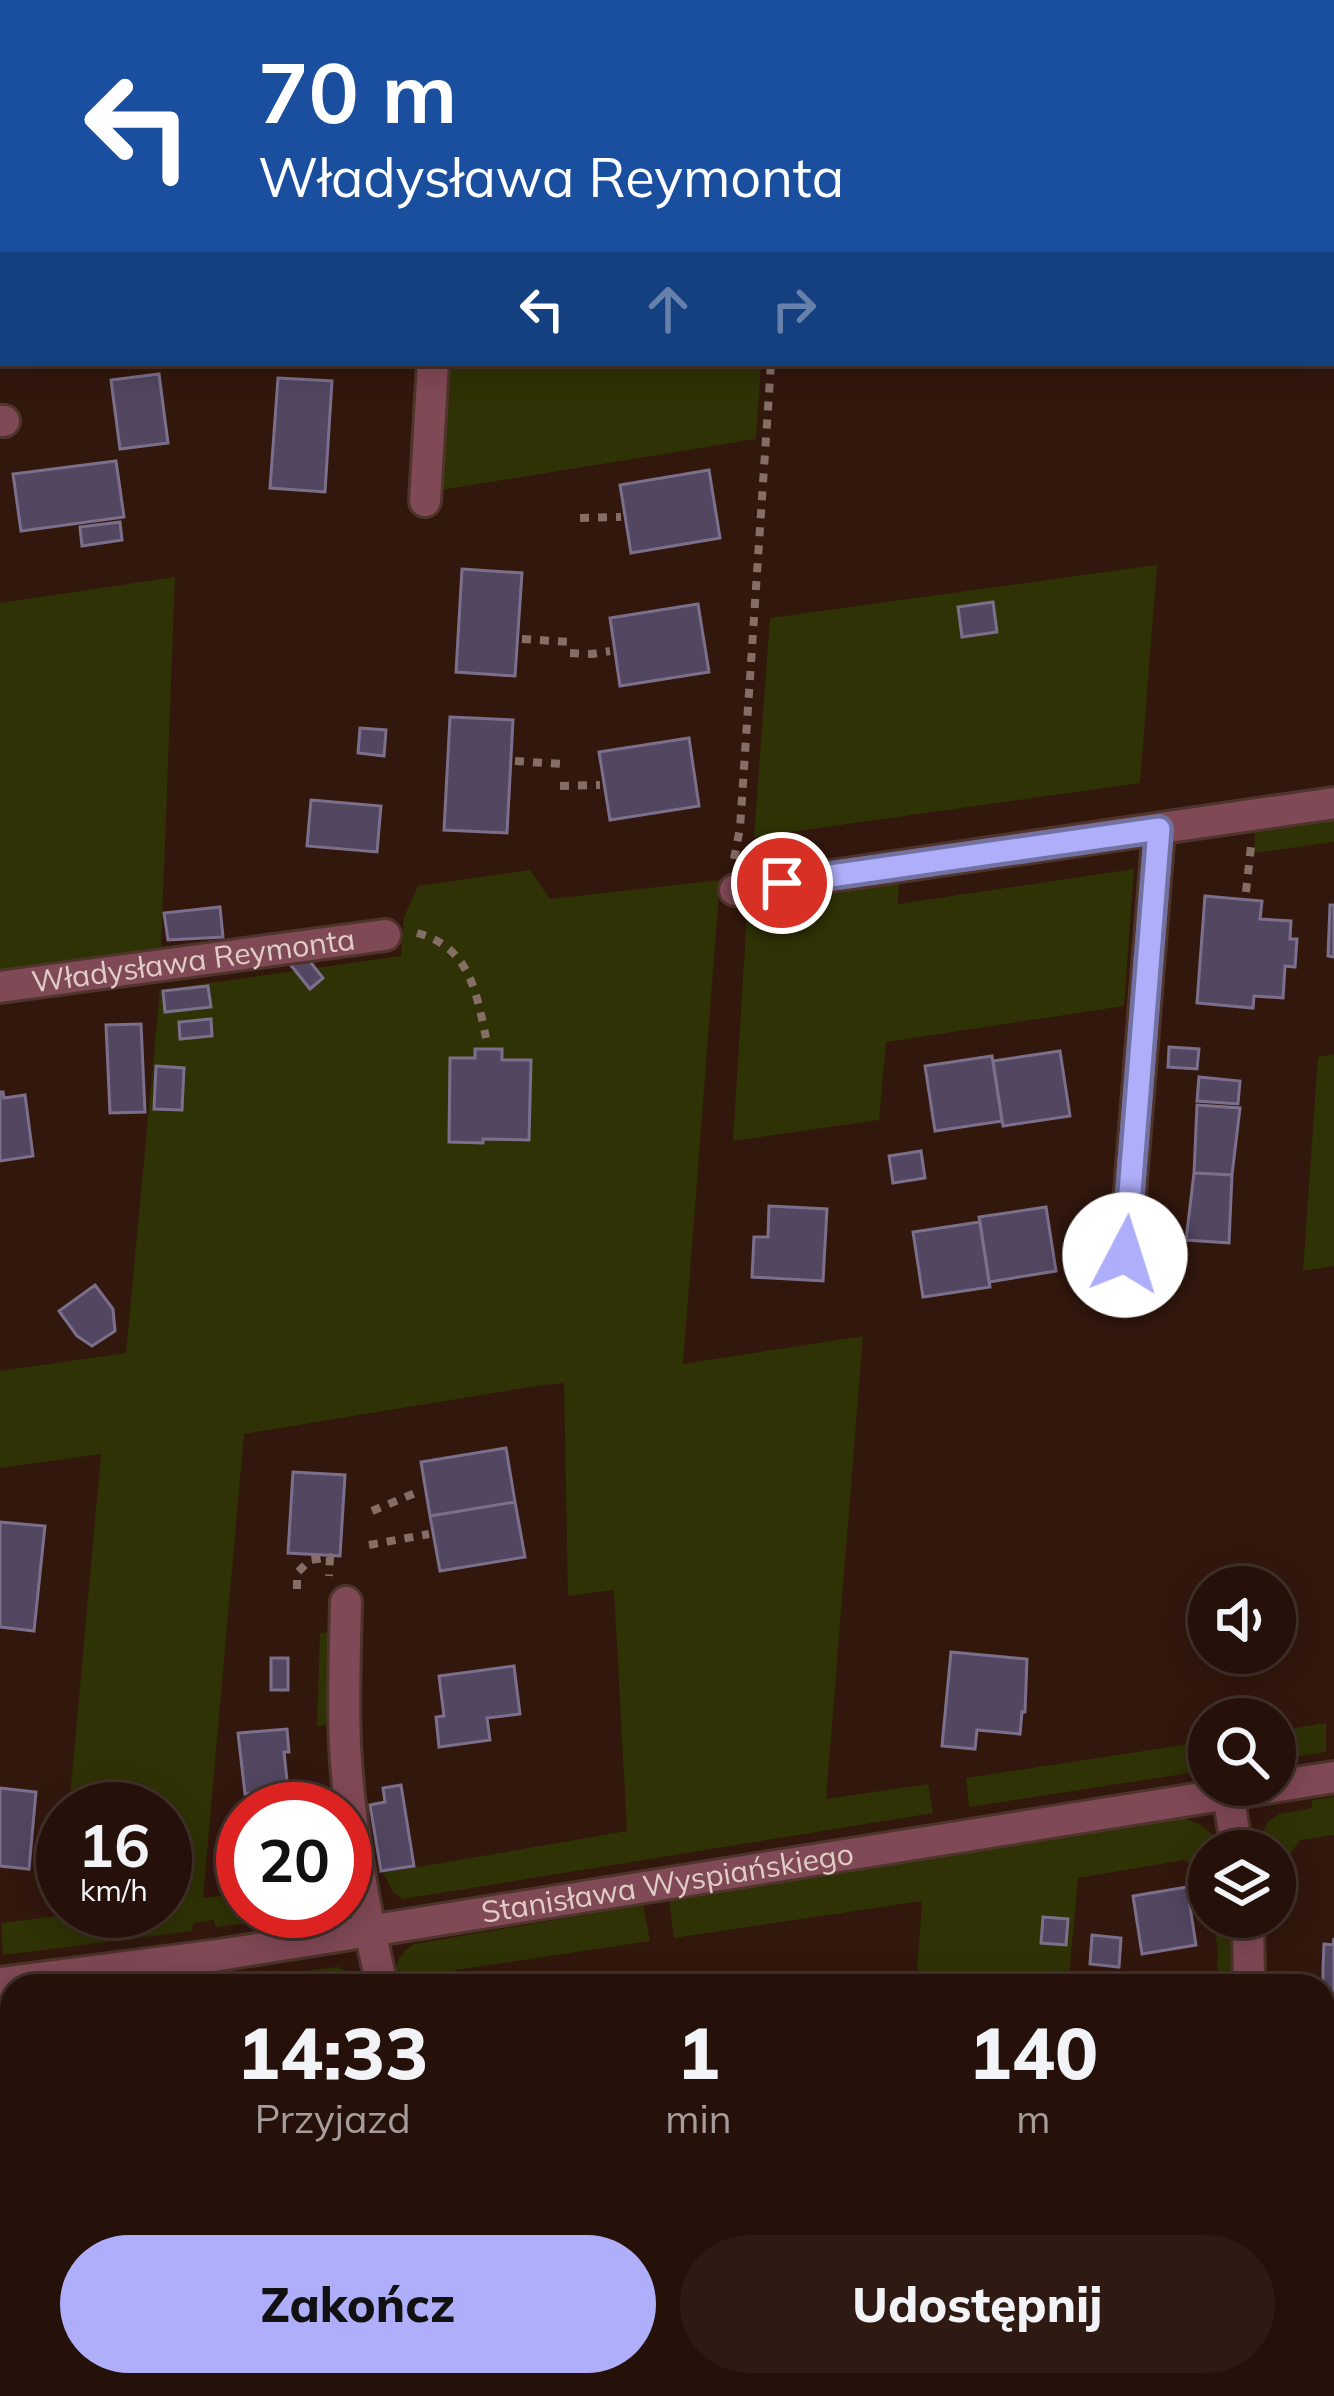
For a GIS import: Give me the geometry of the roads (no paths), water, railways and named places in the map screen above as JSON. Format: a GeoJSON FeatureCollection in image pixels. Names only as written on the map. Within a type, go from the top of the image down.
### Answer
{"type":"FeatureCollection","features":[{"type":"Feature","properties":{"kind":"street"},"geometry":{"type":"LineString","coordinates":[[424,501],[433,366]]}},
{"type":"Feature","properties":{"kind":"street"},"geometry":{"type":"LineString","coordinates":[[734,878],[1159,829],[1334,803]]}},
{"type":"Feature","properties":{"kind":"street"},"geometry":{"type":"LineString","coordinates":[[1125,1255],[1159,829]]}},
{"type":"Feature","properties":{"kind":"street","name":"Władysława Reymonta"},"geometry":{"type":"LineString","coordinates":[[0,987],[386,935]]}},
{"type":"Feature","properties":{"kind":"street"},"geometry":{"type":"LineString","coordinates":[[346,1602],[350,1782]]}},
{"type":"Feature","properties":{"kind":"street","name":"Stanisława Wyspiańskiego"},"geometry":{"type":"LineString","coordinates":[[1296,1783],[1334,1777]]}},
{"type":"Feature","properties":{"kind":"street","name":"Stanisława Wyspiańskiego"},"geometry":{"type":"LineString","coordinates":[[372,1932],[1188,1799]]}},
{"type":"Feature","properties":{"kind":"street","name":"Stanisława Wyspiańskiego"},"geometry":{"type":"LineString","coordinates":[[70,1974],[331,1938]]}},
{"type":"Feature","properties":{"kind":"street"},"geometry":{"type":"LineString","coordinates":[[371,1938],[379,1974]]}},
{"type":"Feature","properties":{"kind":"street"},"geometry":{"type":"LineString","coordinates":[[1248,1938],[1249,1974]]}}]}
